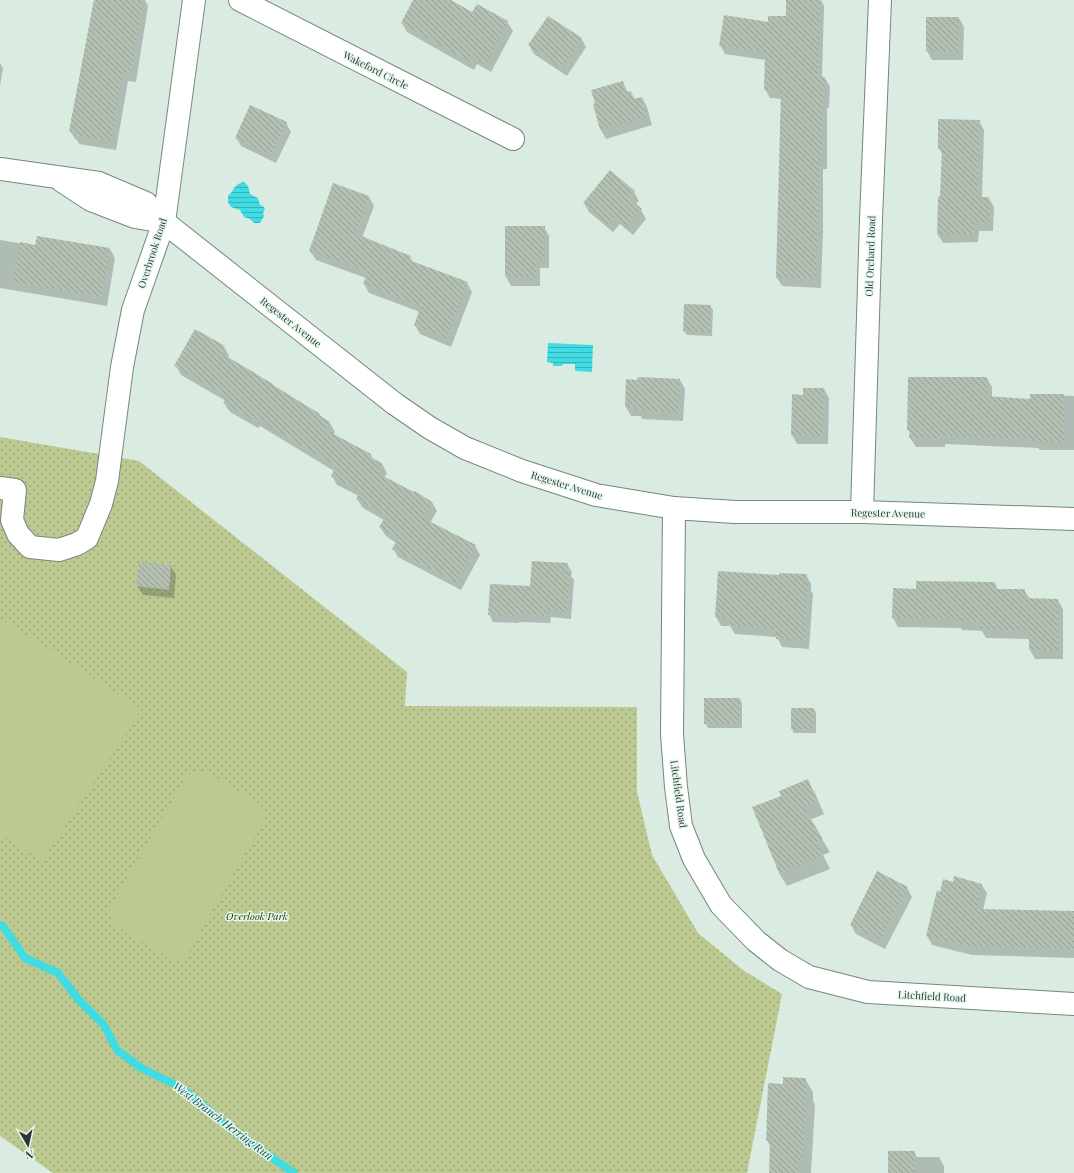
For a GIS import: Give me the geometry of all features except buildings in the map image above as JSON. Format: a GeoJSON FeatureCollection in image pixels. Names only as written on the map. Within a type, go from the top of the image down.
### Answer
{"type":"FeatureCollection","features":[{"type":"Feature","properties":{"kind":"street","name":"Overbrook Road"},"geometry":{"type":"LineString","coordinates":[[0,488],[15,490],[12,520],[18,534],[30,547],[59,550],[77,544],[87,538],[102,504],[107,481],[122,367],[134,310],[164,222],[194,0]]}},
{"type":"Feature","properties":{"kind":"street","name":"Wakeford Circle"},"geometry":{"type":"LineString","coordinates":[[240,0],[513,139]]}},
{"type":"Feature","properties":{"kind":"street","name":"Old Orchard Road"},"geometry":{"type":"LineString","coordinates":[[862,512],[880,0]]}},
{"type":"Feature","properties":{"kind":"street","name":"Regester Avenue"},"geometry":{"type":"LineString","coordinates":[[0,170],[99,183],[146,203],[164,222],[395,404],[430,428],[465,448],[522,471],[596,496],[674,508],[735,512],[862,512],[1074,519]]}},
{"type":"Feature","properties":{"kind":"street","name":"Litchfield Road"},"geometry":{"type":"LineString","coordinates":[[674,508],[672,734],[676,787],[681,826],[694,859],[721,905],[756,941],[780,960],[808,977],[868,992],[1074,1004]]}},
{"type":"Feature","properties":{"kind":"green space","name":"Overlook Park"},"geometry":{"type":"Polygon","coordinates":[[[0,437],[139,461],[407,672],[405,706],[637,707],[637,792],[652,855],[698,933],[743,970],[782,994],[747,1173],[53,1173],[0,1136],[0,437]]]}},
{"type":"Feature","properties":{"kind":"green space"},"geometry":{"type":"Polygon","coordinates":[[[0,618],[142,709],[42,861],[0,834],[0,618]]]}},
{"type":"Feature","properties":{"kind":"green space"},"geometry":{"type":"Polygon","coordinates":[[[206,771],[263,807],[265,819],[185,958],[174,961],[112,924],[109,909],[188,774],[206,771]]]}},
{"type":"Feature","properties":{"kind":"water"},"geometry":{"type":"Polygon","coordinates":[[[244,182],[248,186],[250,194],[258,198],[260,205],[265,209],[263,213],[264,216],[260,223],[254,223],[250,219],[244,217],[240,210],[231,207],[228,202],[228,196],[236,186],[244,182]]]}},
{"type":"Feature","properties":{"kind":"water"},"geometry":{"type":"Polygon","coordinates":[[[548,343],[593,345],[592,372],[575,371],[575,364],[553,366],[553,363],[547,362],[548,343]]]}},
{"type":"Feature","properties":{"kind":"waterway","name":"West Branch Herring Run"},"geometry":{"type":"LineString","coordinates":[[0,925],[3,926],[25,958],[58,973],[78,999],[104,1025],[117,1050],[141,1068],[182,1088],[231,1129],[294,1173]]}}]}
